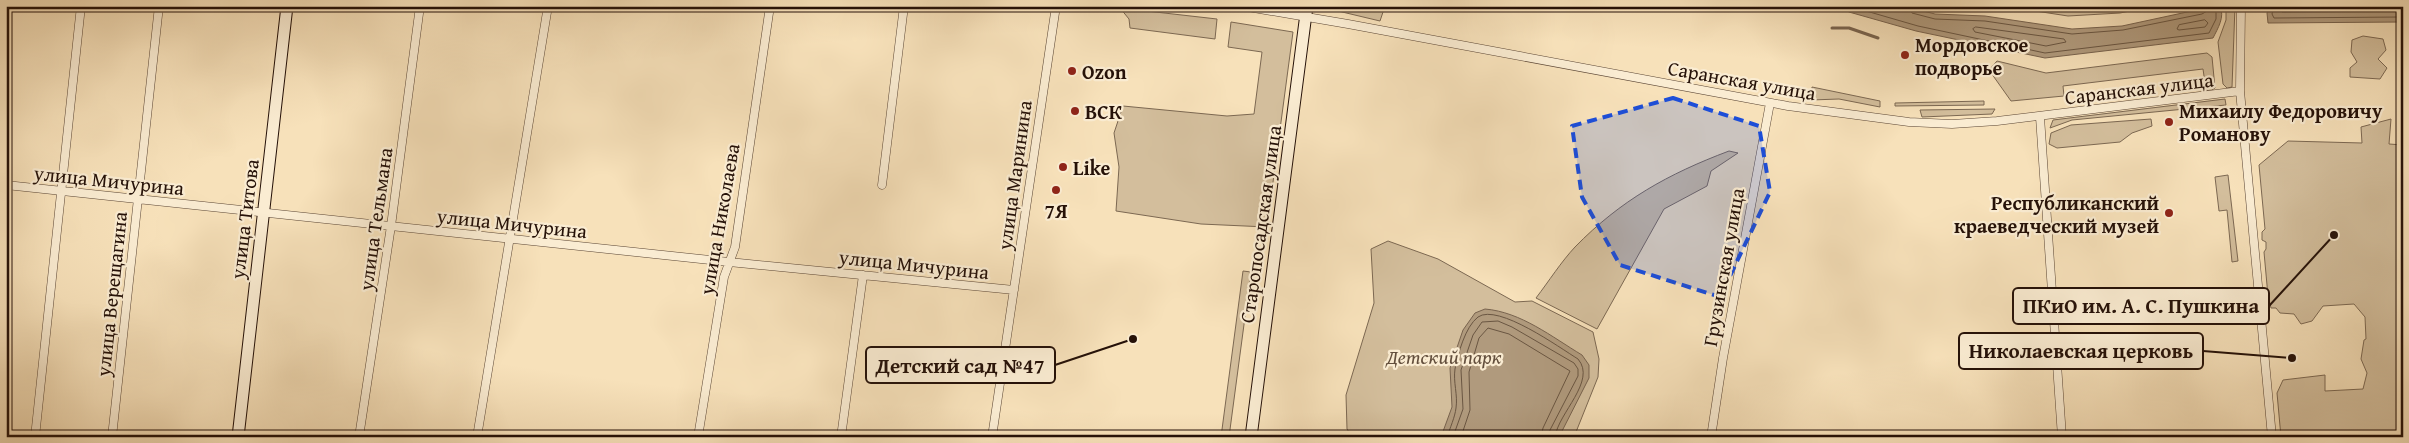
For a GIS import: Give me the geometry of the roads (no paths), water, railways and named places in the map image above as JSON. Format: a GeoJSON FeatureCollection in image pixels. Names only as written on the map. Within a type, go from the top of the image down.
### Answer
{"type":"FeatureCollection","features":[{"type":"Feature","properties":{"kind":"main road","name":"улица Титова"},"geometry":{"type":"LineString","coordinates":[[238,437],[287,6]]}},
{"type":"Feature","properties":{"kind":"main road","name":"Старопосадская улица"},"geometry":{"type":"LineString","coordinates":[[1251,437],[1307,11]]}},
{"type":"Feature","properties":{"kind":"street"},"geometry":{"type":"LineString","coordinates":[[35,437],[81,6]]}},
{"type":"Feature","properties":{"kind":"street","name":"улица Верещагина"},"geometry":{"type":"LineString","coordinates":[[112,437],[160,6]]}},
{"type":"Feature","properties":{"kind":"street","name":"улица Тельмана"},"geometry":{"type":"LineString","coordinates":[[359,437],[391,226],[420,6]]}},
{"type":"Feature","properties":{"kind":"street"},"geometry":{"type":"LineString","coordinates":[[477,437],[548,6]]}},
{"type":"Feature","properties":{"kind":"street","name":"улица Николаева"},"geometry":{"type":"LineString","coordinates":[[698,437],[724,277],[735,247],[770,6]]}},
{"type":"Feature","properties":{"kind":"street"},"geometry":{"type":"LineString","coordinates":[[882,185],[904,6]]}},
{"type":"Feature","properties":{"kind":"street","name":"улица Маринина"},"geometry":{"type":"LineString","coordinates":[[992,437],[1056,6]]}},
{"type":"Feature","properties":{"kind":"street","name":"Саранская улица"},"geometry":{"type":"LineString","coordinates":[[1242,6],[1307,11],[1770,103],[1909,122],[1952,124],[2040,117],[2240,92]]}},
{"type":"Feature","properties":{"kind":"street"},"geometry":{"type":"LineString","coordinates":[[2241,6],[2240,92],[2272,437]]}},
{"type":"Feature","properties":{"kind":"street","name":"Грузинская улица"},"geometry":{"type":"LineString","coordinates":[[1711,437],[1723,358],[1770,103]]}},
{"type":"Feature","properties":{"kind":"street"},"geometry":{"type":"LineString","coordinates":[[2040,117],[2062,437]]}},
{"type":"Feature","properties":{"kind":"street","name":"улица Мичурина"},"geometry":{"type":"LineString","coordinates":[[6,185],[729,262],[1014,290]]}},
{"type":"Feature","properties":{"kind":"street"},"geometry":{"type":"LineString","coordinates":[[840,437],[863,275]]}},
{"type":"Feature","properties":{"kind":"water"},"geometry":{"type":"Polygon","coordinates":[[[1839,6],[1904,6],[1935,14],[1985,16],[2072,29],[2122,26],[2201,9],[2207,6],[2220,6],[2222,14],[2213,38],[2045,58],[1916,31],[1849,12],[1839,6]]]}},
{"type":"Feature","properties":{"kind":"water"},"geometry":{"type":"Polygon","coordinates":[[[2270,6],[2403,6],[2403,22],[2268,23],[2267,13],[2270,6]]]}},
{"type":"Feature","properties":{"kind":"water"},"geometry":{"type":"Polygon","coordinates":[[[1485,309],[1511,315],[1536,326],[1582,355],[1589,365],[1589,378],[1559,437],[1441,437],[1452,407],[1450,368],[1463,330],[1475,313],[1485,309]]]}},
{"type":"Feature","properties":{"kind":"waterway"},"geometry":{"type":"LineString","coordinates":[[1832,28],[1849,28],[1878,38]]}},
{"type":"Feature","properties":{"kind":"place","name":"Мордовское подворье"},"geometry":{"type":"Point","coordinates":[1905,55]}},
{"type":"Feature","properties":{"kind":"place","name":"Ozon"},"geometry":{"type":"Point","coordinates":[1072,71]}},
{"type":"Feature","properties":{"kind":"place","name":"ВСК"},"geometry":{"type":"Point","coordinates":[1075,111]}},
{"type":"Feature","properties":{"kind":"place","name":"Михаилу Федоровичу Романову"},"geometry":{"type":"Point","coordinates":[2169,122]}},
{"type":"Feature","properties":{"kind":"place","name":"Like"},"geometry":{"type":"Point","coordinates":[1063,167]}},
{"type":"Feature","properties":{"kind":"place","name":"7Я"},"geometry":{"type":"Point","coordinates":[1056,190]}},
{"type":"Feature","properties":{"kind":"place","name":"Республиканский краеведческий музей"},"geometry":{"type":"Point","coordinates":[2169,213]}},
{"type":"Feature","properties":{"kind":"place","name":"ПКиО им. А. С. Пушкина"},"geometry":{"type":"Point","coordinates":[2334,235]}},
{"type":"Feature","properties":{"kind":"place","name":"Детский сад №47"},"geometry":{"type":"Point","coordinates":[1133,339]}},
{"type":"Feature","properties":{"kind":"place","name":"Николаевская церковь"},"geometry":{"type":"Point","coordinates":[2292,358]}},
{"type":"Feature","properties":{"kind":"park label","name":"Детский парк"},"geometry":{"type":"Point","coordinates":[1444,356]}}]}
